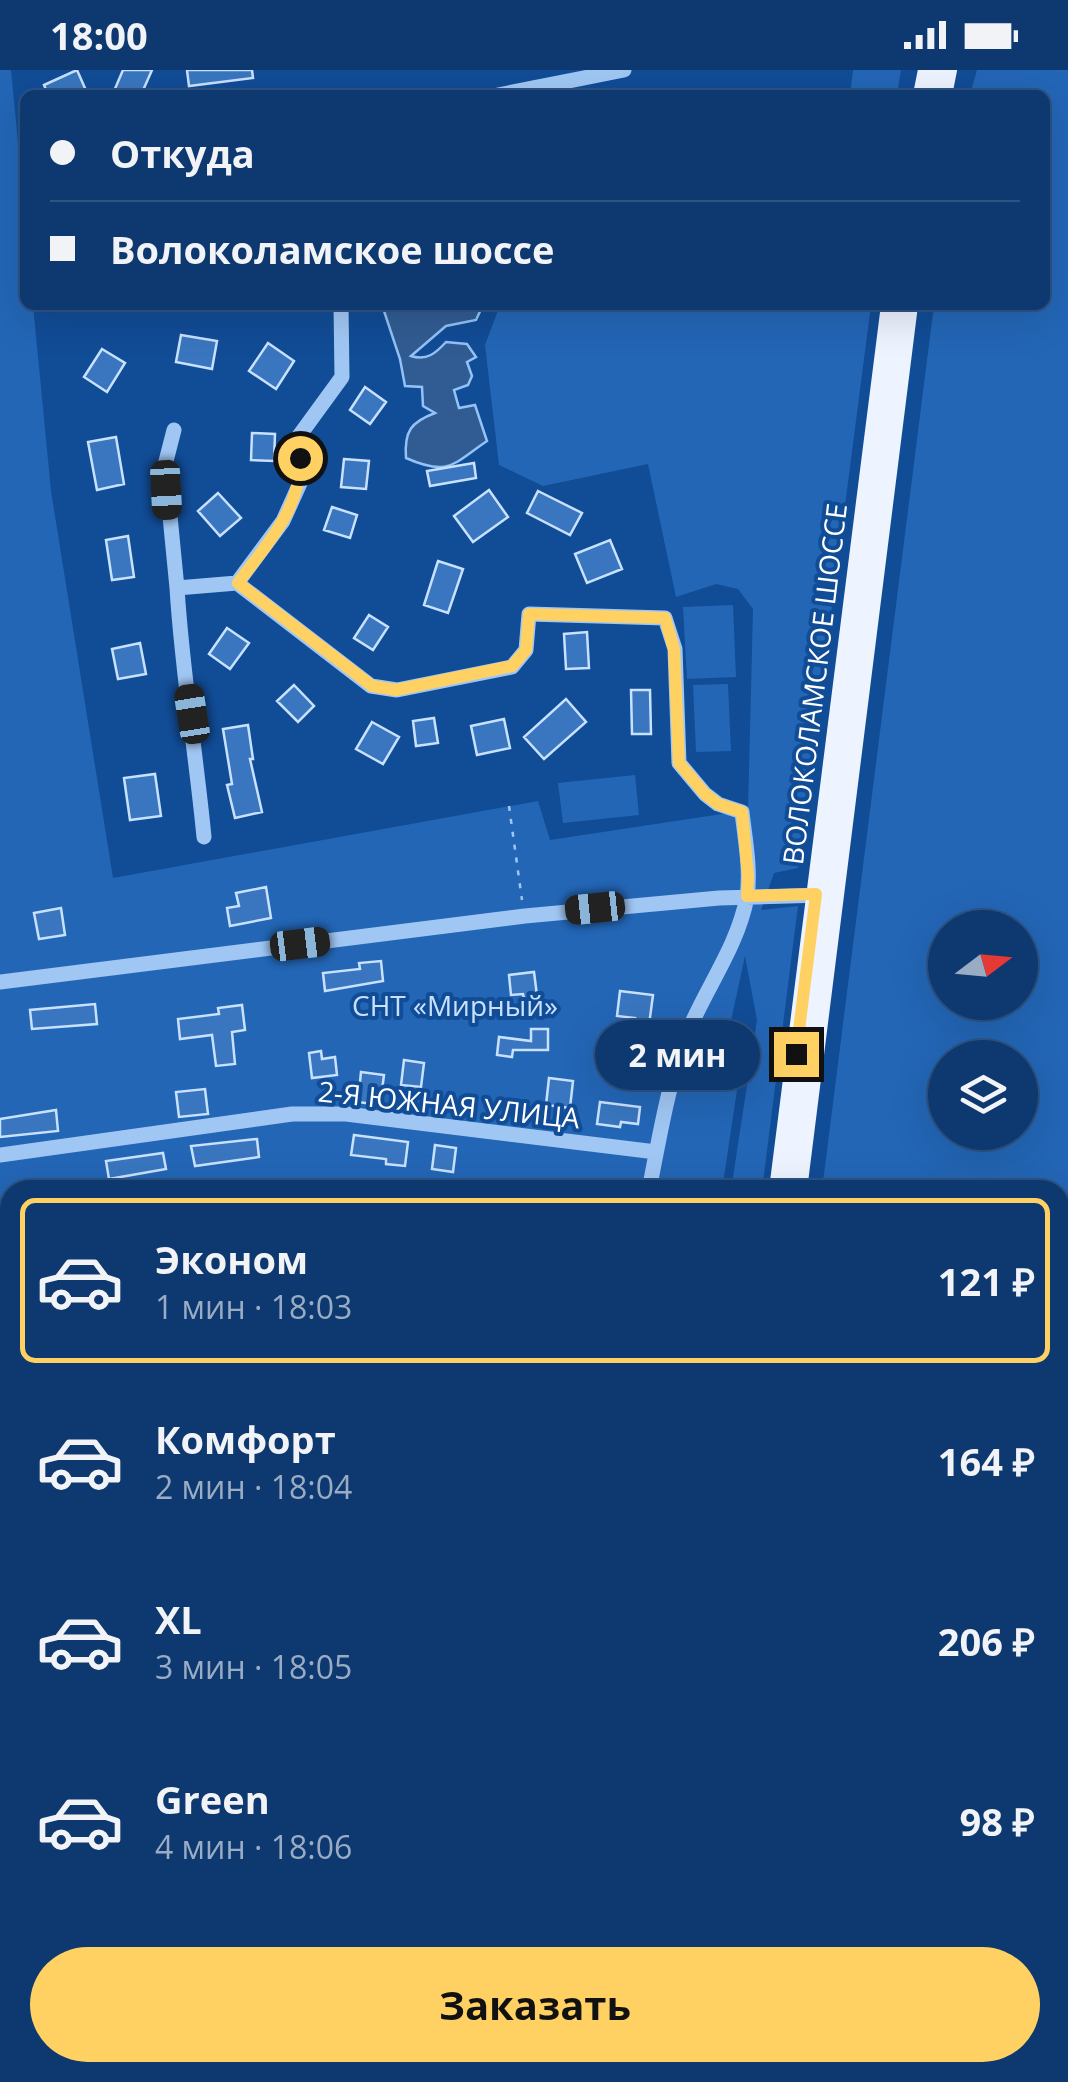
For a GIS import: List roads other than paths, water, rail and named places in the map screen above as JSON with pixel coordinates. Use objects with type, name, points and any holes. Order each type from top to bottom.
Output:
[{"type":"main road","name":"ВОЛОКОЛАМСКОЕ ШОССЕ","points":[[798,1180],[824,895],[889,310]]},
{"type":"main road","name":"ВОЛОКОЛАМСКОЕ ШОССЕ","points":[[781,1180],[907,310]]},
{"type":"street","points":[[523,90],[624,70]]},
{"type":"street","points":[[238,583],[283,522],[301,481],[300,436],[342,377],[341,310]]},
{"type":"street","points":[[174,430],[165,466],[180,646],[204,837]]},
{"type":"street","points":[[177,588],[238,583],[372,686],[396,690],[512,666],[526,650],[529,614],[665,618],[674,649],[679,763],[705,794],[718,804],[742,812],[748,876],[747,896],[726,958],[691,1024],[676,1065],[650,1180]]},
{"type":"street","points":[[0,982],[525,916],[747,896],[824,895]]},
{"type":"street","name":"2-Я ЮЖНАЯ УЛИЦА","points":[[0,1155],[292,1114],[328,1114],[656,1152]]},
{"type":"park label","name":"СНТ «Мирный»","points":[[455,1005]]}]
